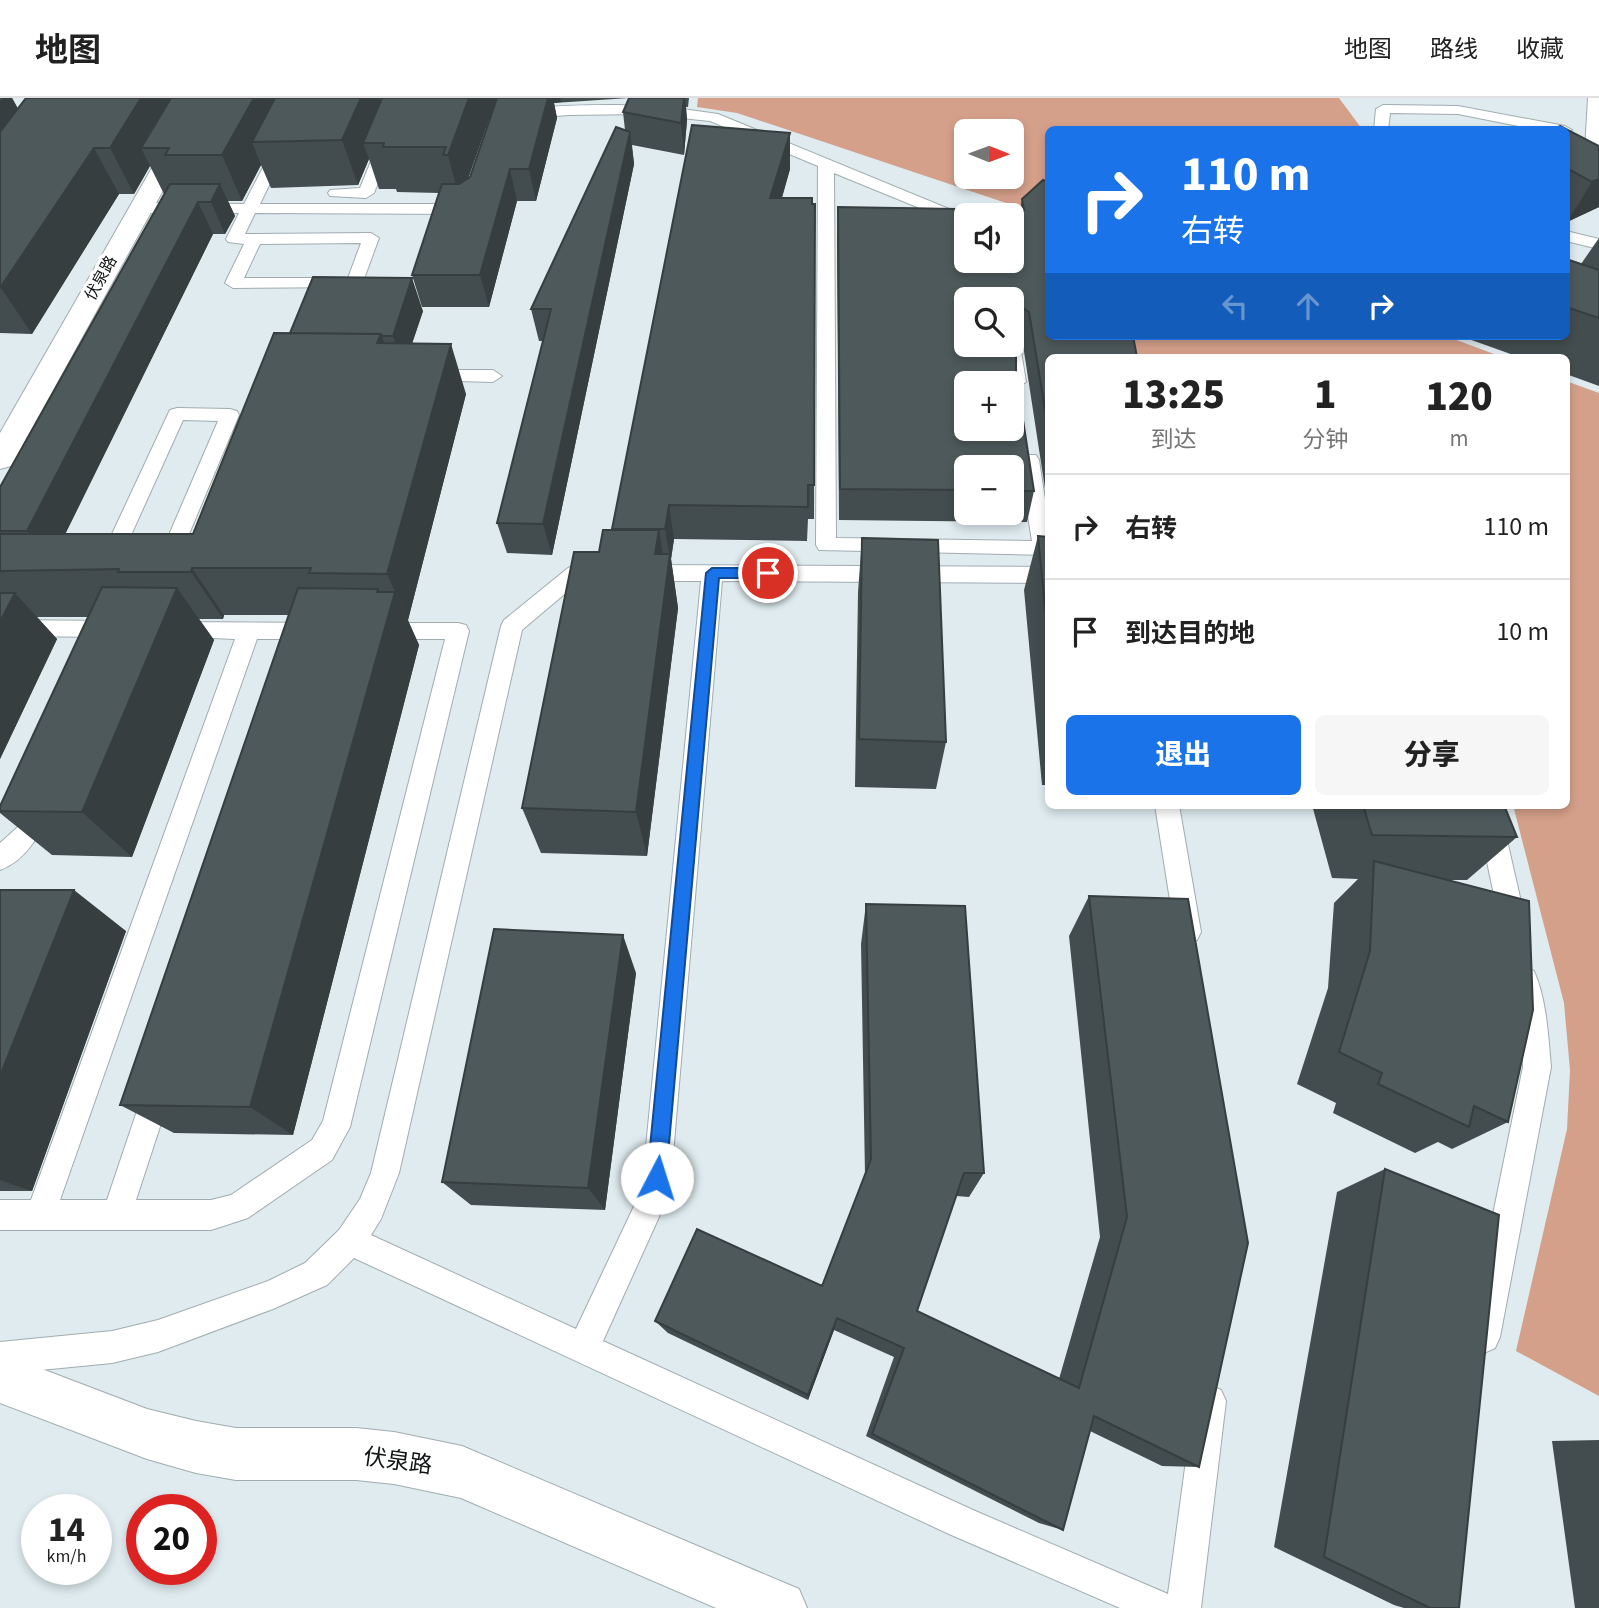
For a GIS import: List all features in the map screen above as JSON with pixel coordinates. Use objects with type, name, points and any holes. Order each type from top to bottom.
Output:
[{"type":"street","name":"伏泉路","points":[[0,458],[203,98]]},
{"type":"street","name":"伏泉路","points":[[0,1378],[147,1434],[196,1447],[236,1454],[356,1454],[394,1458],[462,1472],[780,1608]]},
{"type":"lane","points":[[326,192],[366,193],[404,98]]},
{"type":"lane","points":[[1595,98],[1591,184],[1599,189]]},
{"type":"lane","points":[[1381,126],[1383,109],[1444,109],[1543,126]]},
{"type":"lane","points":[[511,117],[576,110],[702,115],[725,121],[954,217]]},
{"type":"lane","points":[[1570,131],[1593,135]]},
{"type":"lane","points":[[254,239],[233,283],[355,284],[371,238],[234,239],[249,209],[264,192],[285,138]]},
{"type":"lane","points":[[826,163],[826,545],[1043,549],[1026,440]]},
{"type":"lane","points":[[141,208],[467,209],[471,196]]},
{"type":"lane","points":[[1570,237],[1599,244]]},
{"type":"lane","points":[[306,307],[315,283]]},
{"type":"lane","points":[[413,376],[493,376]]},
{"type":"lane","points":[[128,571],[98,570],[177,414],[230,415],[163,572],[152,571]]},
{"type":"lane","points":[[0,1358],[112,1347],[158,1336],[273,1294],[316,1275],[350,1241],[371,1209],[384,1174],[512,626],[575,573],[1045,575]]},
{"type":"lane","points":[[583,1349],[649,1207],[657,1178],[712,573]]},
{"type":"lane","points":[[0,628],[335,631]]},
{"type":"lane","points":[[110,654],[135,629]]},
{"type":"lane","points":[[40,1215],[249,630]]},
{"type":"lane","points":[[300,657],[308,631]]},
{"type":"lane","points":[[0,1215],[211,1215],[238,1208],[322,1150],[336,1127],[457,631],[363,631]]},
{"type":"lane","points":[[0,859],[30,831],[53,780]]},
{"type":"lane","points":[[1168,809],[1192,956]]},
{"type":"lane","points":[[1479,1368],[1537,1066],[1534,1022],[1488,809]]},
{"type":"lane","points":[[117,1215],[165,1069]]},
{"type":"lane","points":[[350,1241],[961,1522],[1160,1608]]},
{"type":"lane","points":[[1184,1608],[1214,1376]]},
{"type":"shaded area","points":[[698,98],[1339,98],[1360,126],[1045,126],[1045,216],[1024,209],[1024,203],[1006,203],[964,189],[1024,189],[1024,119],[954,119],[954,186],[737,113],[697,107]]},
{"type":"shaded area","points":[[1117,340],[1457,340],[1494,354],[1120,354]]},
{"type":"shaded area","points":[[1570,382],[1599,393],[1599,1396],[1516,1351],[1567,1129],[1570,1070],[1564,1003],[1514,809],[1570,809]]},
{"type":"building","points":[[26,98],[141,98],[110,148],[94,148],[0,288],[0,132]]},
{"type":"building","points":[[171,98],[254,98],[222,155],[165,155],[169,148],[141,148]]},
{"type":"building","points":[[275,98],[361,98],[342,140],[252,142]]},
{"type":"building","points":[[382,98],[469,98],[448,155],[443,155],[446,147],[383,147],[384,143],[363,143]]},
{"type":"building","points":[[497,98],[548,98],[529,169],[510,169],[480,275],[412,275],[442,184],[459,184],[470,177]]},
{"type":"building","points":[[629,98],[684,98],[681,123],[623,112]]},
{"type":"building","points":[[692,125],[790,133],[770,198],[812,198],[812,204],[815,204],[814,485],[808,485],[808,507],[669,505],[665,529],[612,529]]},
{"type":"building","points":[[616,127],[630,132],[543,524],[497,523],[551,309],[531,309]]},
{"type":"building","points":[[1570,131],[1599,146],[1599,179],[1592,182],[1570,170]]},
{"type":"building","points":[[1045,181],[1045,340],[1134,340],[1136,354],[1045,354],[1045,409],[1029,312],[1024,309],[1024,287],[954,287],[954,357],[1016,357],[1016,371],[954,371],[954,441],[1024,441],[1024,427],[1034,491],[1024,491],[1024,455],[954,455],[954,490],[840,489],[838,207],[954,209],[954,273],[1024,273],[1022,199]]},
{"type":"building","points":[[170,184],[220,184],[211,202],[198,202],[27,531],[0,531],[0,487]]},
{"type":"building","points":[[1570,260],[1599,270],[1599,318],[1570,308]]},
{"type":"building","points":[[313,277],[412,278],[393,336],[290,333]]},
{"type":"building","points":[[274,333],[381,334],[377,343],[451,344],[387,574],[309,573],[311,568],[192,568],[191,572],[118,572],[119,569],[0,571],[0,534],[193,534]]},
{"type":"building","points":[[603,530],[659,530],[655,554],[670,554],[636,812],[522,808],[574,552],[599,552]]},
{"type":"building","points":[[1038,536],[1045,537],[1045,607]]},
{"type":"building","points":[[862,538],[938,540],[946,742],[859,739]]},
{"type":"building","points":[[102,587],[177,588],[82,812],[0,811],[0,806]]},
{"type":"building","points":[[298,588],[378,589],[377,592],[395,592],[250,1107],[120,1105]]},
{"type":"building","points":[[0,593],[15,593],[0,622]]},
{"type":"building","points":[[1364,809],[1506,809],[1517,837],[1372,835]]},
{"type":"building","points":[[1374,861],[1529,901],[1533,1010],[1508,1122],[1474,1106],[1469,1127],[1378,1084],[1382,1073],[1339,1052],[1370,951]]},
{"type":"building","points":[[0,890],[74,890],[0,1076]]},
{"type":"building","points":[[1089,896],[1188,899],[1248,1243],[1199,1467],[1094,1416],[1063,1530],[872,1434],[904,1348],[837,1318],[808,1395],[655,1321],[697,1229],[822,1286],[871,1159],[866,904],[965,906],[984,1173],[964,1173],[917,1311],[1079,1388],[1127,1217]]},
{"type":"building","points":[[494,929],[623,935],[588,1188],[442,1182]]},
{"type":"building","points":[[1385,1169],[1499,1215],[1459,1608],[1430,1608],[1324,1557]]},
{"type":"route","points":[[657,1178],[712,573],[768,573]]}]
